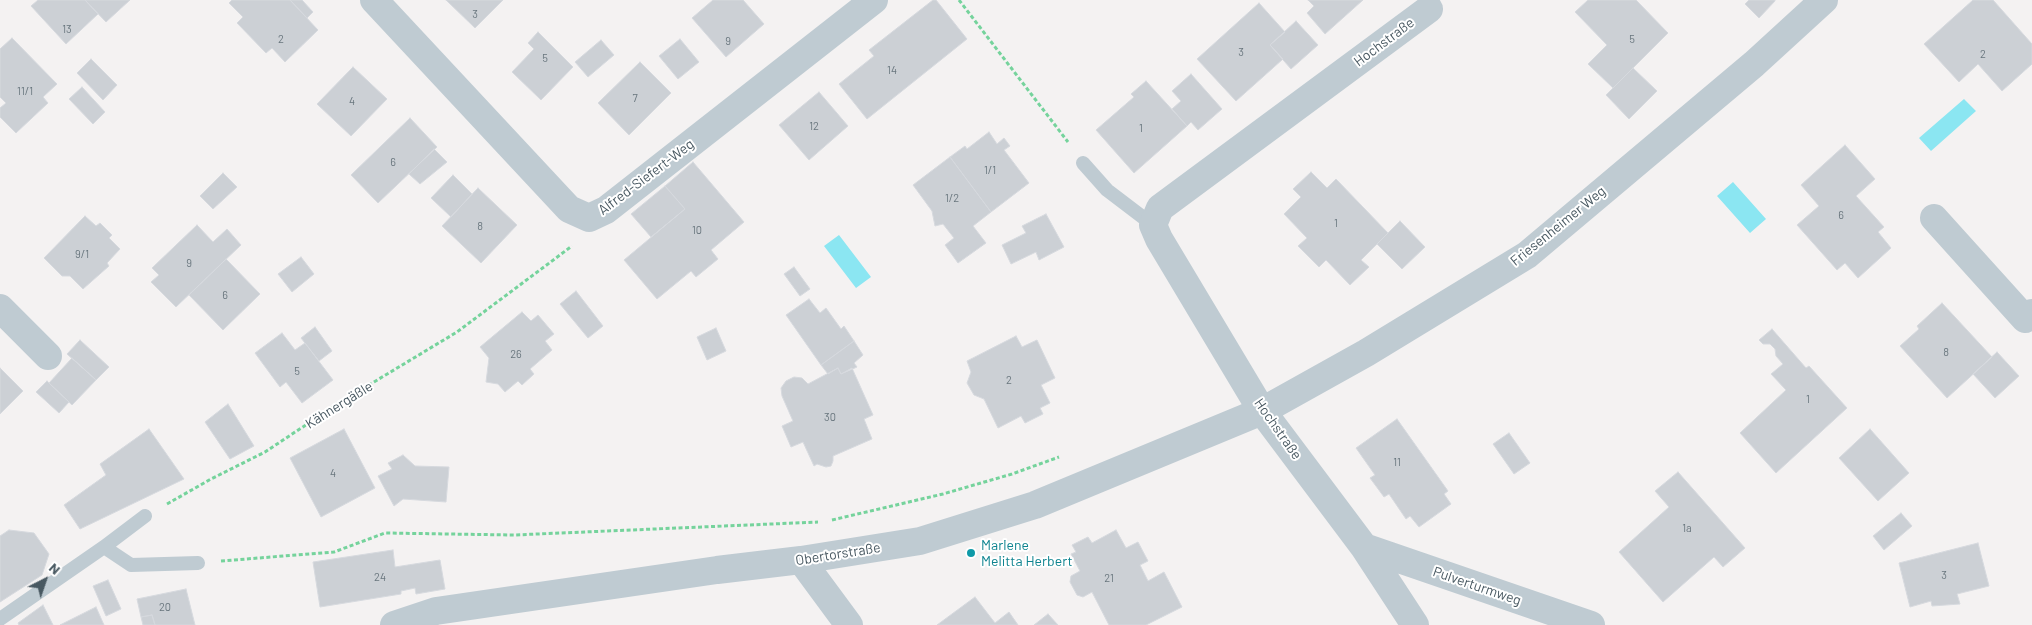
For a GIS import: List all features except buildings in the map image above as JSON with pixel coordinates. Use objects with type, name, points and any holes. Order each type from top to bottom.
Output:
[{"type":"street","name":"Alfred-Siefert-Weg","points":[[374,0],[568,209],[589,218],[606,210],[874,0]]},
{"type":"street","name":"Friesenheimer Weg","points":[[1262,411],[1366,353],[1527,255],[1754,64],[1824,0]]},
{"type":"street","name":"Hochstraße","points":[[1415,625],[1364,547],[1262,411],[1159,239],[1153,225],[1160,208],[1429,9]]},
{"type":"street","points":[[1934,218],[2030,319]]},
{"type":"street","points":[[0,308],[48,356]]},
{"type":"street","name":"Obertorstraße","points":[[394,625],[436,610],[920,542],[1035,505],[1262,411]]},
{"type":"street","name":"Pulverturmweg","points":[[1364,547],[1591,625]]},
{"type":"street","points":[[801,560],[849,625]]},
{"type":"lane","name":"Hochstraße","points":[[1083,162],[1107,190],[1153,225]]},
{"type":"lane","points":[[0,620],[145,516]]},
{"type":"lane","points":[[104,547],[131,565],[198,563]]},
{"type":"path","points":[[959,0],[1056,126]]},
{"type":"path","name":"Kähnergäßle","points":[[145,516],[211,479],[265,452],[339,403],[456,332],[567,252]]},
{"type":"path","points":[[198,563],[334,552],[384,533],[514,535],[823,522],[943,494]]},
{"type":"water","points":[[1964,99],[1976,111],[1931,151],[1919,138]]},
{"type":"water","points":[[1733,182],[1766,219],[1750,233],[1717,196]]},
{"type":"water","points":[[839,235],[871,277],[856,288],[824,246]]},
{"type":"place","name":"Marlene Melitta Herbert","points":[[971,553]]}]
